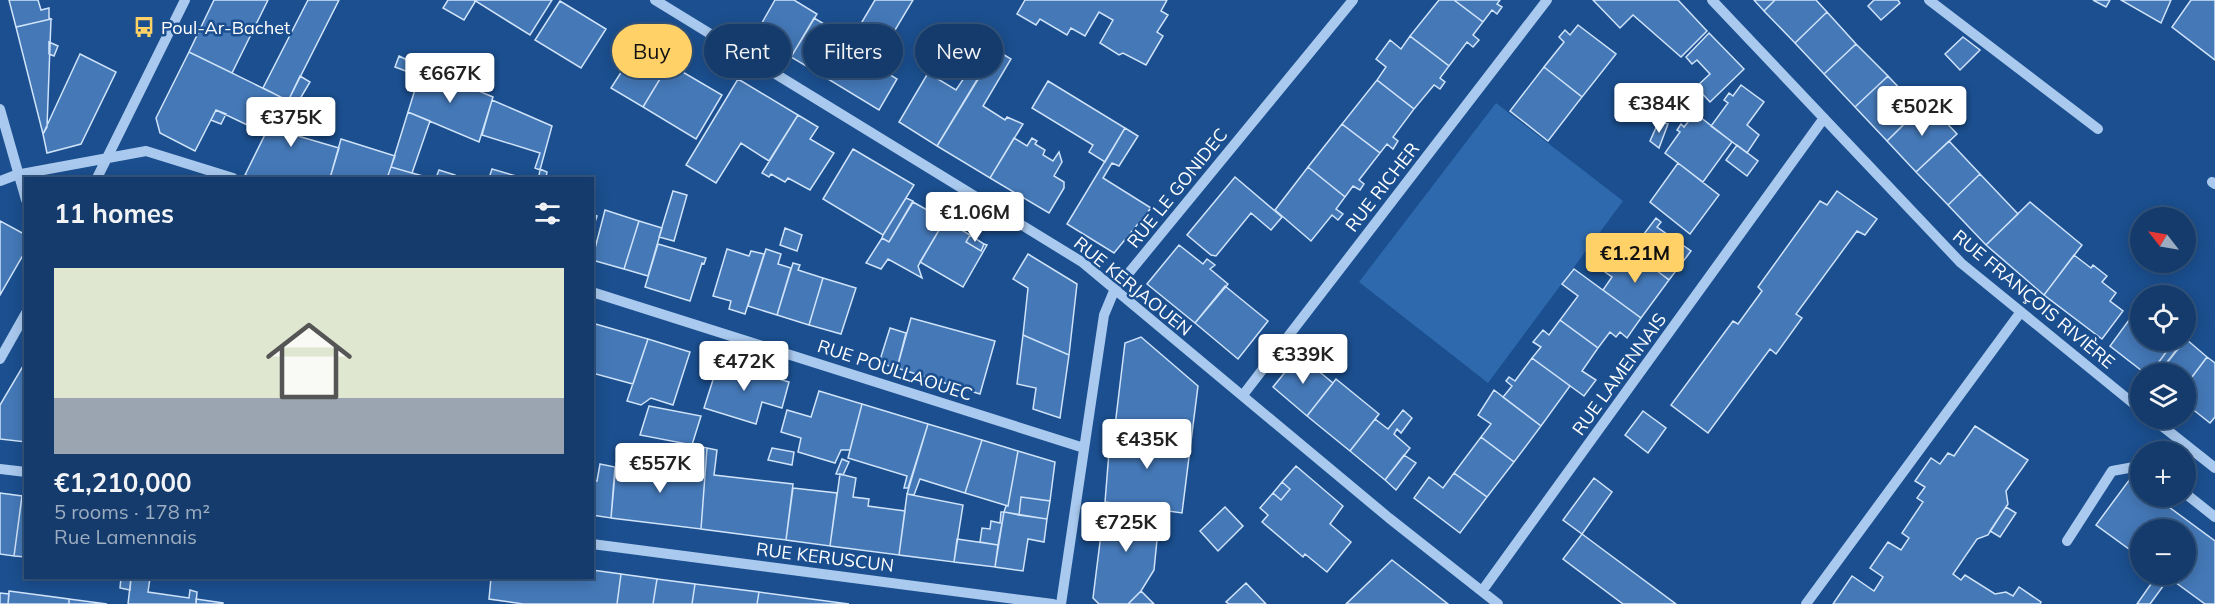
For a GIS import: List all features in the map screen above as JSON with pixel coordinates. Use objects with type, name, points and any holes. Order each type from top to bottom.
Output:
[{"type":"street","points":[[97,177],[185,0]]},
{"type":"street","name":"RUE KERJAOUEN","points":[[655,0],[1082,262],[1389,518],[1498,604]]},
{"type":"street","name":"RUE LE GONIDEC","points":[[1061,604],[1104,315],[1114,291],[1353,0]]},
{"type":"street","name":"RUE RICHER","points":[[1243,394],[1547,0]]},
{"type":"street","name":"RUE FRANÇOIS RIVIÈRE","points":[[1712,0],[1961,263],[2130,401]]},
{"type":"street","points":[[1929,0],[2098,129]]},
{"type":"street","points":[[0,109],[16,175],[24,195]]},
{"type":"street","name":"RUE LAMENNAIS","points":[[1482,591],[1824,118]]},
{"type":"street","points":[[0,181],[16,175],[146,151],[230,177]]},
{"type":"street","name":"RUE POULLAOUEC","points":[[594,293],[1084,448]]},
{"type":"street","points":[[1806,604],[2020,313]]},
{"type":"street","points":[[0,359],[24,317]]},
{"type":"street","points":[[2166,429],[2215,468]]},
{"type":"street","points":[[2067,541],[2112,471],[2130,468]]},
{"type":"street","points":[[0,469],[24,472]]},
{"type":"street","points":[[2196,502],[2215,517]]},
{"type":"street","name":"RUE KERUSCUN","points":[[594,544],[1053,604]]},
{"type":"shaded area","points":[[1496,103],[1623,201],[1488,383],[1359,282]]},
{"type":"building","points":[[9,0],[38,0],[41,10],[49,8],[51,19],[16,27]]},
{"type":"building","points":[[214,0],[268,0],[232,73],[189,52]]},
{"type":"building","points":[[308,0],[339,0],[288,101],[263,88]]},
{"type":"building","points":[[448,0],[474,0],[475,2],[464,20],[443,8]]},
{"type":"building","points":[[474,0],[552,0],[530,35]]},
{"type":"building","points":[[775,0],[794,0],[817,14],[811,24],[803,24],[803,37],[791,57],[791,24],[761,24]]},
{"type":"building","points":[[875,0],[913,0],[899,24],[861,24]]},
{"type":"building","points":[[1025,0],[1167,0],[1161,11],[1168,15],[1157,32],[1163,36],[1146,65],[1123,53],[1119,55],[1100,43],[1113,20],[1099,12],[1085,36],[1071,28],[1067,35],[1040,19],[1036,25],[1017,14]]},
{"type":"building","points":[[1439,0],[1454,0],[1483,22],[1473,35],[1479,40],[1473,47],[1467,42],[1449,66],[1410,36]]},
{"type":"building","points":[[1454,0],[1500,0],[1497,4],[1502,7],[1497,14],[1492,10],[1483,22]]},
{"type":"building","points":[[1593,0],[1678,0],[1707,31],[1681,57],[1633,15],[1620,28]]},
{"type":"building","points":[[1754,0],[1775,0],[1764,11]]},
{"type":"building","points":[[1775,0],[1816,0],[1827,12],[1795,43],[1764,11]]},
{"type":"building","points":[[1874,0],[1898,0],[1900,3],[1881,20],[1868,6]]},
{"type":"building","points":[[2093,0],[2110,0],[2106,7]]},
{"type":"building","points":[[2121,0],[2171,0],[2161,23]]},
{"type":"building","points":[[2191,0],[2215,0],[2215,60],[2172,27]]},
{"type":"building","points":[[560,1],[606,29],[581,68],[535,40]]},
{"type":"building","points":[[1827,12],[1856,44],[1824,74],[1795,43]]},
{"type":"building","points":[[814,18],[824,24],[810,24]]},
{"type":"building","points":[[51,19],[47,127],[43,134],[16,27]]},
{"type":"building","points":[[1578,25],[1616,54],[1582,97],[1544,67],[1564,42],[1559,37],[1565,30],[1570,35]]},
{"type":"building","points":[[1709,33],[1744,69],[1710,102],[1696,87],[1710,74],[1697,60],[1692,64],[1686,57]]},
{"type":"building","points":[[1410,36],[1449,66],[1440,78],[1445,82],[1440,89],[1434,85],[1414,109],[1377,80],[1386,67],[1376,59],[1390,40],[1401,49]]},
{"type":"building","points":[[803,37],[803,64],[791,57]]},
{"type":"building","points":[[1963,37],[1980,50],[1960,70],[1945,54]]},
{"type":"building","points":[[49,42],[58,46],[54,56],[49,54]]},
{"type":"building","points":[[1856,44],[1888,76],[1855,107],[1824,74]]},
{"type":"building","points":[[189,52],[283,98],[266,134],[216,110],[195,151],[160,133],[156,118]]},
{"type":"building","points":[[80,54],[116,72],[81,144],[47,153],[43,134]]},
{"type":"building","points":[[1003,54],[1011,59],[1003,72]]},
{"type":"building","points":[[399,56],[422,67],[419,76],[395,67]]},
{"type":"building","points":[[422,67],[493,97],[479,142],[408,112]]},
{"type":"building","points":[[1544,67],[1582,97],[1548,141],[1510,111]]},
{"type":"building","points":[[300,76],[310,82],[281,131],[339,148],[330,177],[253,177],[245,175],[283,98],[288,101]]},
{"type":"building","points":[[1888,76],[1919,109],[1887,141],[1855,107]]},
{"type":"building","points":[[692,77],[722,95],[696,139],[643,107],[661,78]]},
{"type":"building","points":[[617,78],[661,78],[643,107],[611,88]]},
{"type":"building","points":[[895,78],[897,79],[879,110],[828,79]]},
{"type":"building","points":[[925,78],[936,78],[956,90],[964,78],[978,78],[937,146],[899,122]]},
{"type":"building","points":[[979,78],[1000,78],[983,106],[1005,120],[1007,117],[1023,124],[990,178],[937,146]]},
{"type":"building","points":[[738,79],[798,115],[769,161],[741,143],[716,183],[686,165]]},
{"type":"building","points":[[1377,80],[1414,109],[1393,137],[1398,141],[1393,149],[1387,144],[1380,153],[1342,124]]},
{"type":"building","points":[[1048,81],[1125,128],[1105,162],[1089,152],[1093,145],[1032,108]]},
{"type":"building","points":[[1741,85],[1764,102],[1747,125],[1759,135],[1747,153],[1711,126],[1728,103],[1724,100],[1729,93],[1733,96]]},
{"type":"building","points":[[492,100],[552,126],[540,170],[535,168],[540,153],[482,135]]},
{"type":"building","points":[[1927,102],[1957,134],[1916,172],[1887,141]]},
{"type":"building","points":[[216,110],[226,114],[221,124],[211,120]]},
{"type":"building","points":[[408,112],[430,121],[412,173],[391,167]]},
{"type":"building","points":[[1695,113],[1732,142],[1703,182],[1665,153],[1680,132],[1677,130],[1681,124],[1684,127]]},
{"type":"building","points":[[798,115],[818,127],[810,139],[834,153],[810,190],[788,178],[785,182],[771,174],[769,177],[762,173]]},
{"type":"building","points":[[1659,121],[1668,124],[1659,148],[1650,141]]},
{"type":"building","points":[[1342,124],[1380,153],[1359,180],[1364,184],[1360,190],[1353,186],[1345,197],[1308,167]]},
{"type":"building","points":[[1125,128],[1138,136],[1119,166],[1112,163],[1103,178],[1151,208],[1114,253],[1067,224]]},
{"type":"building","points":[[1014,138],[1027,146],[1032,138],[1037,141],[1035,144],[1045,150],[1043,155],[1053,161],[1059,152],[1062,162],[1054,176],[1064,182],[1064,188],[1049,213],[990,178]]},
{"type":"building","points":[[341,139],[395,156],[387,177],[330,177]]},
{"type":"building","points":[[1949,141],[1980,174],[1948,205],[1916,172]]},
{"type":"building","points":[[1737,145],[1758,161],[1747,176],[1726,160]]},
{"type":"building","points":[[853,149],[914,185],[883,235],[823,199]]},
{"type":"building","points":[[1678,163],[1719,195],[1690,234],[1650,202]]},
{"type":"building","points":[[391,167],[426,177],[387,177]]},
{"type":"building","points":[[1308,167],[1345,197],[1336,209],[1343,214],[1338,220],[1332,215],[1311,241],[1275,210]]},
{"type":"building","points":[[492,169],[516,176],[516,177],[489,177]]},
{"type":"building","points":[[540,169],[547,172],[546,177],[539,176]]},
{"type":"building","points":[[439,170],[455,175],[454,177],[436,177]]},
{"type":"building","points":[[1980,174],[2018,214],[1986,245],[1948,205]]},
{"type":"building","points":[[1235,177],[1282,217],[1271,230],[1251,213],[1216,256],[1211,255],[1187,235]]},
{"type":"building","points":[[673,191],[687,195],[674,241],[659,237]]},
{"type":"building","points":[[1837,191],[1877,219],[1865,235],[1857,231],[1796,314],[1802,318],[1776,354],[1770,349],[1708,433],[1671,405],[1733,321],[1738,324],[1762,291],[1758,287],[1820,201],[1827,205]]},
{"type":"building","points":[[906,198],[913,201],[889,242],[882,238],[883,235]]},
{"type":"building","points":[[913,202],[945,220],[918,266],[922,278],[888,259],[881,269],[866,263],[882,238],[889,242]]},
{"type":"building","points":[[2030,202],[2082,245],[2044,295],[1986,245]]},
{"type":"building","points":[[605,210],[639,221],[624,269],[594,261]]},
{"type":"building","points":[[1656,218],[1661,222],[1657,227],[1691,251],[1669,280],[1631,251]]},
{"type":"building","points":[[945,220],[970,235],[966,242],[981,251],[984,244],[987,245],[963,287],[920,262]]},
{"type":"building","points":[[0,221],[24,234],[24,253],[0,295]]},
{"type":"building","points":[[639,221],[662,228],[648,276],[624,269]]},
{"type":"building","points":[[785,228],[802,235],[797,251],[780,245]]},
{"type":"building","points":[[970,235],[984,244],[981,251],[966,242]]},
{"type":"building","points":[[658,244],[706,258],[704,264],[702,263],[690,301],[645,287]]},
{"type":"building","points":[[1179,245],[1203,264],[1207,259],[1215,265],[1210,269],[1228,284],[1195,323],[1147,284]]},
{"type":"building","points":[[727,249],[749,256],[751,251],[764,254],[745,314],[729,309],[731,301],[713,296]]},
{"type":"building","points":[[766,249],[781,254],[778,264],[791,268],[777,315],[748,306]]},
{"type":"building","points":[[1631,251],[1669,280],[1641,318],[1603,290],[1612,277],[1605,272],[1613,260],[1621,265]]},
{"type":"building","points":[[1028,254],[1077,284],[1069,355],[1023,335],[1028,288],[1013,279]]},
{"type":"building","points":[[2074,255],[2091,268],[2093,265],[2107,276],[2102,282],[2116,293],[2110,301],[2123,311],[2102,339],[2044,295]]},
{"type":"building","points":[[793,263],[800,265],[798,270],[823,278],[809,325],[777,315]]},
{"type":"building","points":[[1574,269],[1641,318],[1627,338],[1620,332],[1616,337],[1610,332],[1598,348],[1560,320],[1578,296],[1562,284]]},
{"type":"building","points":[[823,278],[856,288],[841,334],[809,325]]},
{"type":"building","points":[[1225,286],[1268,321],[1238,359],[1195,323]]},
{"type":"building","points":[[911,318],[995,341],[980,394],[897,368]]},
{"type":"building","points":[[2130,319],[2130,351],[2167,351],[2158,363],[2132,363],[2110,346]]},
{"type":"building","points":[[1560,320],[1598,348],[1582,371],[1596,380],[1584,396],[1532,358],[1541,347],[1533,342],[1543,330],[1549,335]]},
{"type":"building","points":[[594,324],[648,339],[633,384],[594,374]]},
{"type":"building","points":[[890,328],[906,333],[897,368],[879,363]]},
{"type":"building","points":[[1023,335],[1069,355],[1060,418],[1033,409],[1036,388],[1017,384]]},
{"type":"building","points":[[1141,337],[1198,386],[1191,441],[1115,426],[1125,343]]},
{"type":"building","points":[[648,339],[690,352],[673,405],[651,398],[641,405],[627,401]]},
{"type":"building","points":[[2196,348],[2207,357],[2196,372],[2196,363],[2167,363],[2176,351],[2196,351]]},
{"type":"building","points":[[2167,351],[2176,351],[2166,363],[2158,363]]},
{"type":"building","points":[[1299,355],[1333,383],[1307,416],[1273,387]]},
{"type":"building","points":[[2207,357],[2215,363],[2215,417],[2210,423],[2196,412],[2196,372]]},
{"type":"building","points":[[1532,358],[1570,386],[1541,426],[1503,397],[1512,386],[1506,381],[1509,377],[1515,381]]},
{"type":"building","points":[[719,361],[789,382],[782,408],[762,402],[756,424],[704,408]]},
{"type":"building","points":[[24,364],[24,442],[0,439],[0,405]]},
{"type":"building","points":[[1336,379],[1379,414],[1350,451],[1307,416]]},
{"type":"building","points":[[1494,390],[1541,426],[1514,462],[1481,437],[1491,424],[1478,415]]},
{"type":"building","points":[[819,391],[862,404],[850,450],[841,450],[835,463],[798,452],[801,438],[781,432],[787,410],[811,417]]},
{"type":"building","points":[[862,404],[928,424],[908,488],[904,488],[907,476],[848,458]]},
{"type":"building","points":[[649,406],[701,416],[692,445],[640,435]]},
{"type":"building","points":[[1403,410],[1412,418],[1401,433],[1397,429],[1394,434],[1410,448],[1385,480],[1350,451],[1375,419],[1388,429]]},
{"type":"building","points":[[1643,411],[1666,428],[1648,453],[1625,435]]},
{"type":"building","points":[[928,424],[982,440],[965,493],[920,479],[914,495],[907,494]]},
{"type":"building","points":[[1115,426],[1191,441],[1182,513],[1105,502],[1109,452]]},
{"type":"building","points":[[1975,426],[2028,460],[2006,491],[2008,504],[1988,535],[1977,539],[1953,574],[1961,580],[1965,575],[1995,594],[2006,592],[2013,596],[2019,587],[2041,602],[2040,604],[1833,604],[1852,576],[1874,591],[1883,577],[1870,568],[1888,542],[1901,550],[1909,538],[1902,533],[1923,502],[1917,498],[1925,487],[1915,481],[1931,458],[1940,464],[1948,453],[1954,456]]},
{"type":"building","points":[[1481,437],[1514,462],[1487,497],[1454,473]]},
{"type":"building","points":[[982,440],[1018,451],[1008,506],[965,493]]},
{"type":"building","points":[[698,446],[707,448],[701,529],[611,518],[616,463],[695,472]]},
{"type":"building","points":[[707,448],[717,450],[714,475],[793,484],[786,540],[701,529]]},
{"type":"building","points":[[772,448],[794,452],[792,465],[768,460]]},
{"type":"building","points":[[1018,451],[1055,462],[1050,501],[1021,497],[1019,515],[1004,512],[1008,506]]},
{"type":"building","points":[[1404,455],[1416,463],[1396,490],[1385,480]]},
{"type":"building","points":[[842,459],[849,462],[843,475],[836,474]]},
{"type":"building","points":[[600,464],[615,467],[611,518],[594,515],[594,481],[597,481]]},
{"type":"building","points":[[1296,466],[1343,506],[1330,524],[1351,542],[1327,572],[1305,554],[1303,557],[1262,522],[1268,515],[1260,508],[1273,493],[1281,500],[1290,489],[1282,482]]},
{"type":"building","points":[[1454,473],[1487,497],[1460,533],[1414,498],[1429,477],[1443,488]]},
{"type":"building","points":[[840,474],[856,478],[853,497],[869,499],[868,506],[905,511],[899,555],[830,546]]},
{"type":"building","points":[[1594,478],[1612,492],[1582,534],[1563,520]]},
{"type":"building","points":[[2130,479],[2130,507],[2169,507],[2185,519],[2130,519],[2130,550],[2096,525]]},
{"type":"building","points":[[1282,482],[1290,489],[1281,500],[1273,493]]},
{"type":"building","points":[[793,488],[837,493],[830,546],[786,540]]},
{"type":"building","points":[[0,493],[22,496],[14,556],[0,554]]},
{"type":"building","points":[[907,494],[963,505],[954,562],[899,555]]},
{"type":"building","points":[[22,496],[24,496],[24,557],[14,556]]},
{"type":"building","points":[[1021,497],[1050,501],[1047,519],[1019,515]]},
{"type":"building","points":[[1105,502],[1160,510],[1154,570],[1141,591],[1128,604],[1099,604],[1093,598]]},
{"type":"building","points":[[1225,507],[1243,526],[1218,551],[1200,531]]},
{"type":"building","points":[[2006,507],[2016,513],[2000,537],[1990,531]]},
{"type":"building","points":[[1001,512],[1004,512],[998,545],[980,542],[982,528],[990,529],[991,521],[1000,523]]},
{"type":"building","points":[[1004,512],[1047,519],[1044,542],[1028,539],[1023,571],[995,567]]},
{"type":"building","points":[[2196,527],[2215,541],[2215,604],[2205,604],[2179,585],[2196,585]]},
{"type":"building","points":[[1582,534],[1676,604],[1623,604],[1563,559]]},
{"type":"building","points":[[957,539],[998,545],[995,567],[954,562]]},
{"type":"building","points":[[1392,560],[1448,604],[1346,604]]},
{"type":"building","points":[[594,570],[621,574],[617,604],[523,604],[489,599],[491,579],[594,579]]},
{"type":"building","points":[[621,574],[657,579],[653,604],[617,604]]},
{"type":"building","points":[[121,579],[131,579],[130,590],[120,588]]},
{"type":"building","points":[[131,579],[150,579],[148,592],[189,598],[190,590],[197,592],[196,604],[128,604]]},
{"type":"building","points":[[657,579],[695,584],[692,604],[653,604]]},
{"type":"building","points":[[1246,583],[1266,604],[1229,604],[1226,602]]},
{"type":"building","points":[[695,584],[759,592],[757,604],[692,604]]},
{"type":"building","points":[[2150,585],[2164,585],[2150,604],[2137,604]]},
{"type":"building","points":[[9,591],[69,599],[69,604],[8,604]]},
{"type":"building","points":[[1141,591],[1154,604],[1128,604]]},
{"type":"building","points":[[759,592],[849,604],[757,604]]},
{"type":"building","points":[[0,593],[9,594],[8,604],[0,604]]},
{"type":"building","points":[[69,599],[107,604],[69,604]]},
{"type":"building","points":[[196,599],[223,603],[223,604],[196,604]]},
{"type":"place","name":"Poul-Ar-Bachet","points":[[144,27]]}]
